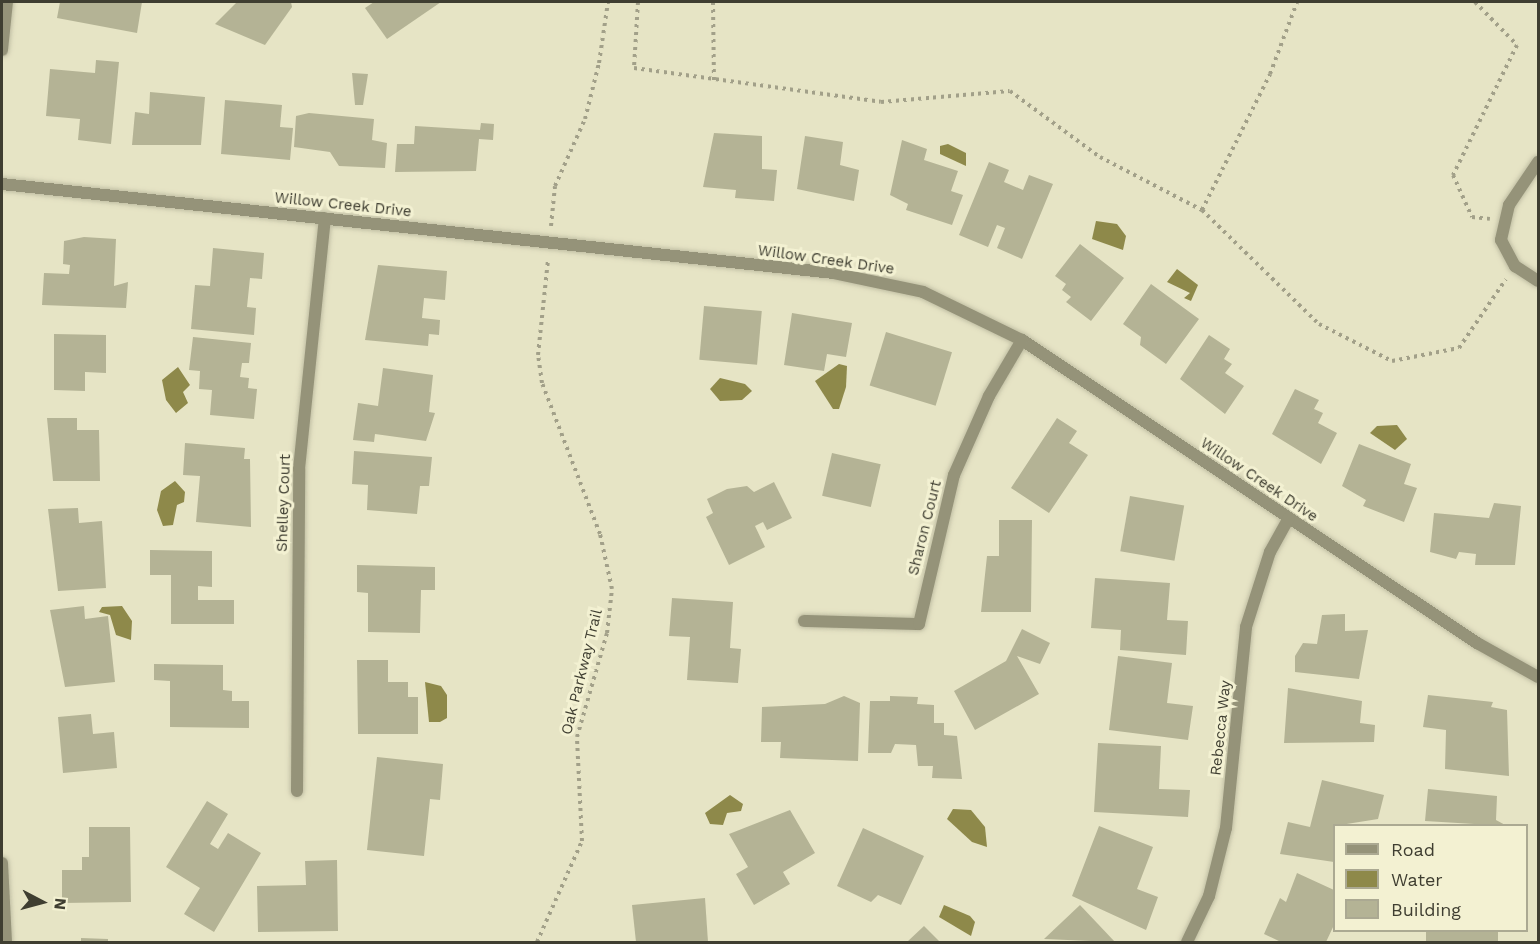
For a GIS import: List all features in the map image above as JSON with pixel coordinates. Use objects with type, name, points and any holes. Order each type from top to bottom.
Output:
[{"type":"street","points":[[2,50],[7,2]]},
{"type":"street","points":[[1539,162],[1501,221],[1501,240],[1515,266],[1539,281]]},
{"type":"street","name":"Willow Creek Drive","points":[[2,184],[880,280],[943,300],[1022,340],[1477,643],[1539,677]]},
{"type":"street","name":"Shelley Court","points":[[297,791],[299,469],[325,218]]},
{"type":"street","name":"Sharon Court","points":[[804,621],[919,624],[954,475],[989,396],[1022,340]]},
{"type":"street","name":"Rebecca Way","points":[[1187,942],[1209,896],[1226,828],[1248,617],[1270,552],[1289,518]]},
{"type":"street","points":[[2,863],[6,942]]},
{"type":"path","points":[[553,214],[555,186],[588,108],[608,2]]},
{"type":"path","points":[[638,2],[634,68],[881,102],[1010,91],[1100,157],[1202,210],[1319,324],[1392,361],[1459,348],[1515,266]]},
{"type":"path","points":[[713,2],[714,80]]},
{"type":"path","points":[[1202,210],[1270,74],[1297,2]]},
{"type":"path","points":[[1475,2],[1517,45],[1453,175],[1472,217],[1501,221]]},
{"type":"path","name":"Oak Parkway Trail","points":[[537,942],[582,841],[577,737],[607,633],[612,589],[600,534],[542,383],[538,354],[547,265]]},
{"type":"water","points":[[948,144],[966,153],[966,166],[940,154],[940,146]]},
{"type":"water","points":[[1096,221],[1117,224],[1126,236],[1123,250],[1092,239]]},
{"type":"water","points":[[1177,269],[1198,285],[1191,301],[1184,298],[1190,293],[1167,282]]},
{"type":"water","points":[[839,364],[847,366],[846,387],[839,409],[833,409],[815,381]]},
{"type":"water","points":[[178,367],[190,385],[183,392],[188,403],[176,413],[166,400],[162,380]]},
{"type":"water","points":[[720,378],[745,384],[752,391],[742,400],[720,401],[710,389]]},
{"type":"water","points":[[1397,425],[1407,439],[1395,450],[1370,433],[1377,426]]},
{"type":"water","points":[[175,481],[185,492],[184,502],[177,505],[173,525],[163,526],[157,510],[161,491]]},
{"type":"water","points":[[122,606],[132,621],[131,640],[116,635],[110,615],[99,612],[102,607]]},
{"type":"water","points":[[425,682],[441,686],[447,695],[447,718],[440,722],[429,722]]},
{"type":"water","points":[[730,795],[743,804],[741,811],[727,813],[723,825],[710,824],[705,813]]},
{"type":"water","points":[[953,809],[971,810],[985,827],[987,847],[972,842],[947,819]]},
{"type":"water","points":[[944,905],[970,916],[975,922],[971,936],[939,917]]},
{"type":"building","points":[[60,2],[142,2],[137,33],[57,18]]},
{"type":"building","points":[[237,2],[291,2],[292,7],[265,45],[215,24]]},
{"type":"building","points":[[374,2],[441,2],[387,39],[365,8]]},
{"type":"building","points":[[96,60],[119,62],[111,144],[78,140],[80,119],[46,116],[50,69],[95,73]]},
{"type":"building","points":[[352,73],[368,74],[363,105],[355,105]]},
{"type":"building","points":[[150,92],[205,97],[201,145],[132,145],[135,112],[149,114]]},
{"type":"building","points":[[225,100],[282,105],[280,127],[293,128],[290,160],[221,154]]},
{"type":"building","points":[[309,113],[374,119],[372,140],[387,143],[385,168],[339,166],[330,152],[294,147],[296,116]]},
{"type":"building","points":[[481,123],[494,124],[493,140],[479,139],[476,171],[395,172],[397,144],[414,144],[415,126],[480,130]]},
{"type":"building","points":[[714,133],[762,136],[762,169],[777,170],[774,201],[735,198],[736,190],[703,187]]},
{"type":"building","points":[[805,136],[843,142],[840,165],[859,170],[854,201],[797,189]]},
{"type":"building","points":[[902,140],[927,149],[924,160],[958,171],[951,191],[963,195],[952,225],[906,210],[908,204],[890,195]]},
{"type":"building","points":[[989,162],[1009,170],[1004,182],[1023,190],[1029,175],[1053,184],[1022,259],[997,248],[1005,228],[997,225],[988,247],[959,235]]},
{"type":"building","points":[[84,237],[116,239],[114,286],[128,282],[126,308],[42,305],[44,273],[69,274],[70,265],[63,264],[64,241]]},
{"type":"building","points":[[1080,244],[1124,278],[1091,321],[1066,302],[1071,297],[1062,290],[1066,284],[1055,276]]},
{"type":"building","points":[[213,248],[264,253],[262,279],[250,278],[247,307],[256,308],[254,335],[191,329],[195,285],[210,286]]},
{"type":"building","points":[[378,265],[447,271],[445,300],[424,298],[422,318],[440,320],[439,335],[429,334],[428,346],[365,340]]},
{"type":"building","points":[[1151,284],[1199,319],[1166,364],[1140,345],[1141,337],[1123,324]]},
{"type":"building","points":[[704,306],[762,311],[757,365],[699,360]]},
{"type":"building","points":[[792,313],[852,323],[846,357],[827,354],[824,371],[784,365]]},
{"type":"building","points":[[886,332],[952,352],[936,406],[870,386]]},
{"type":"building","points":[[54,334],[106,335],[106,373],[85,372],[85,391],[54,390]]},
{"type":"building","points":[[1209,335],[1230,349],[1224,359],[1232,364],[1225,373],[1244,386],[1225,414],[1180,379]]},
{"type":"building","points":[[193,337],[251,343],[249,363],[242,363],[240,377],[249,378],[248,388],[257,389],[254,419],[210,415],[212,390],[199,389],[200,371],[189,370]]},
{"type":"building","points":[[383,368],[433,375],[429,412],[435,413],[426,441],[375,434],[374,442],[353,440],[358,403],[378,406]]},
{"type":"building","points":[[1295,389],[1319,400],[1314,409],[1323,413],[1318,423],[1337,433],[1321,464],[1272,434]]},
{"type":"building","points":[[47,418],[77,418],[77,430],[99,430],[100,481],[53,481]]},
{"type":"building","points":[[1057,418],[1077,431],[1069,443],[1088,455],[1049,513],[1011,488]]},
{"type":"building","points":[[185,443],[245,448],[244,459],[250,459],[251,527],[196,522],[200,476],[183,475]]},
{"type":"building","points":[[1359,444],[1411,464],[1404,484],[1417,488],[1404,522],[1363,506],[1366,500],[1342,486]]},
{"type":"building","points":[[354,451],[432,457],[429,486],[420,486],[417,514],[367,510],[368,485],[352,484]]},
{"type":"building","points":[[832,453],[881,464],[871,507],[822,496]]},
{"type":"building","points":[[774,482],[792,518],[767,530],[763,522],[755,526],[765,547],[729,565],[706,517],[713,513],[707,499],[727,489],[747,486],[754,492]]},
{"type":"building","points":[[1130,496],[1184,506],[1174,561],[1120,551]]},
{"type":"building","points":[[1494,503],[1521,506],[1515,565],[1475,565],[1476,554],[1459,552],[1456,559],[1430,552],[1434,513],[1489,518]]},
{"type":"building","points":[[78,508],[79,523],[102,521],[106,588],[58,591],[48,509]]},
{"type":"building","points":[[999,520],[1032,520],[1031,612],[981,612],[987,556],[999,556]]},
{"type":"building","points":[[150,550],[212,551],[212,587],[198,586],[198,600],[234,600],[234,624],[171,624],[171,575],[150,575]]},
{"type":"building","points":[[357,565],[435,567],[435,590],[421,590],[420,633],[368,632],[368,593],[357,592]]},
{"type":"building","points":[[1095,578],[1170,583],[1167,620],[1188,621],[1186,655],[1120,650],[1121,630],[1091,628]]},
{"type":"building","points":[[672,598],[733,602],[730,648],[741,649],[738,683],[687,680],[690,637],[669,636]]},
{"type":"building","points":[[84,606],[85,619],[108,616],[115,682],[65,687],[50,610]]},
{"type":"building","points":[[1345,614],[1345,631],[1368,630],[1359,679],[1295,672],[1295,656],[1303,643],[1317,644],[1322,615]]},
{"type":"building","points":[[1022,629],[1050,643],[1040,664],[1017,656],[1039,694],[975,730],[954,691],[1006,661]]},
{"type":"building","points":[[1118,656],[1172,663],[1167,703],[1193,706],[1188,740],[1109,730]]},
{"type":"building","points":[[357,660],[388,660],[388,682],[408,682],[408,697],[418,697],[418,734],[358,734]]},
{"type":"building","points":[[154,664],[223,665],[223,690],[232,691],[232,701],[249,701],[249,728],[170,727],[170,681],[154,680]]},
{"type":"building","points":[[1288,688],[1362,701],[1360,723],[1375,725],[1374,742],[1284,743]]},
{"type":"building","points":[[1428,695],[1493,702],[1491,707],[1507,710],[1509,776],[1445,769],[1446,730],[1423,727]]},
{"type":"building","points":[[844,696],[860,703],[858,761],[780,758],[781,742],[761,742],[762,707],[825,704]]},
{"type":"building","points":[[890,696],[918,697],[917,704],[934,705],[934,723],[944,723],[944,735],[957,736],[962,779],[932,778],[933,766],[918,766],[916,745],[895,744],[891,753],[868,753],[870,701],[890,701]]},
{"type":"building","points":[[91,714],[93,734],[114,732],[117,768],[63,773],[58,717]]},
{"type":"building","points":[[1098,743],[1161,746],[1159,789],[1190,790],[1188,817],[1094,812]]},
{"type":"building","points":[[377,757],[443,764],[440,800],[430,799],[424,856],[367,850]]},
{"type":"building","points":[[1322,780],[1384,795],[1378,819],[1333,824],[1333,862],[1280,854],[1288,822],[1310,827]]},
{"type":"building","points":[[1428,789],[1497,796],[1496,820],[1503,824],[1474,824],[1425,821]]},
{"type":"building","points":[[207,801],[228,814],[210,844],[218,849],[228,833],[261,853],[214,932],[184,914],[200,888],[166,867]]},
{"type":"building","points":[[790,810],[815,853],[783,872],[790,884],[754,905],[736,874],[748,867],[729,834]]},
{"type":"building","points":[[1099,826],[1153,847],[1137,889],[1158,897],[1146,930],[1072,896]]},
{"type":"building","points":[[89,827],[130,827],[131,902],[62,903],[62,870],[82,870],[82,857],[89,857]]},
{"type":"building","points":[[863,828],[924,856],[901,905],[878,895],[871,902],[837,886]]},
{"type":"building","points":[[337,860],[338,931],[258,932],[257,886],[306,885],[305,861]]},
{"type":"building","points":[[1297,873],[1333,890],[1333,927],[1326,942],[1281,942],[1264,934],[1280,898],[1286,902]]},
{"type":"building","points":[[705,898],[708,942],[636,942],[632,905]]},
{"type":"building","points":[[1080,905],[1115,942],[1044,939]]},
{"type":"building","points":[[924,926],[940,942],[907,942]]},
{"type":"building","points":[[1426,932],[1498,932],[1498,942],[1426,942]]},
{"type":"building","points":[[81,938],[108,939],[108,942],[81,942]]}]
